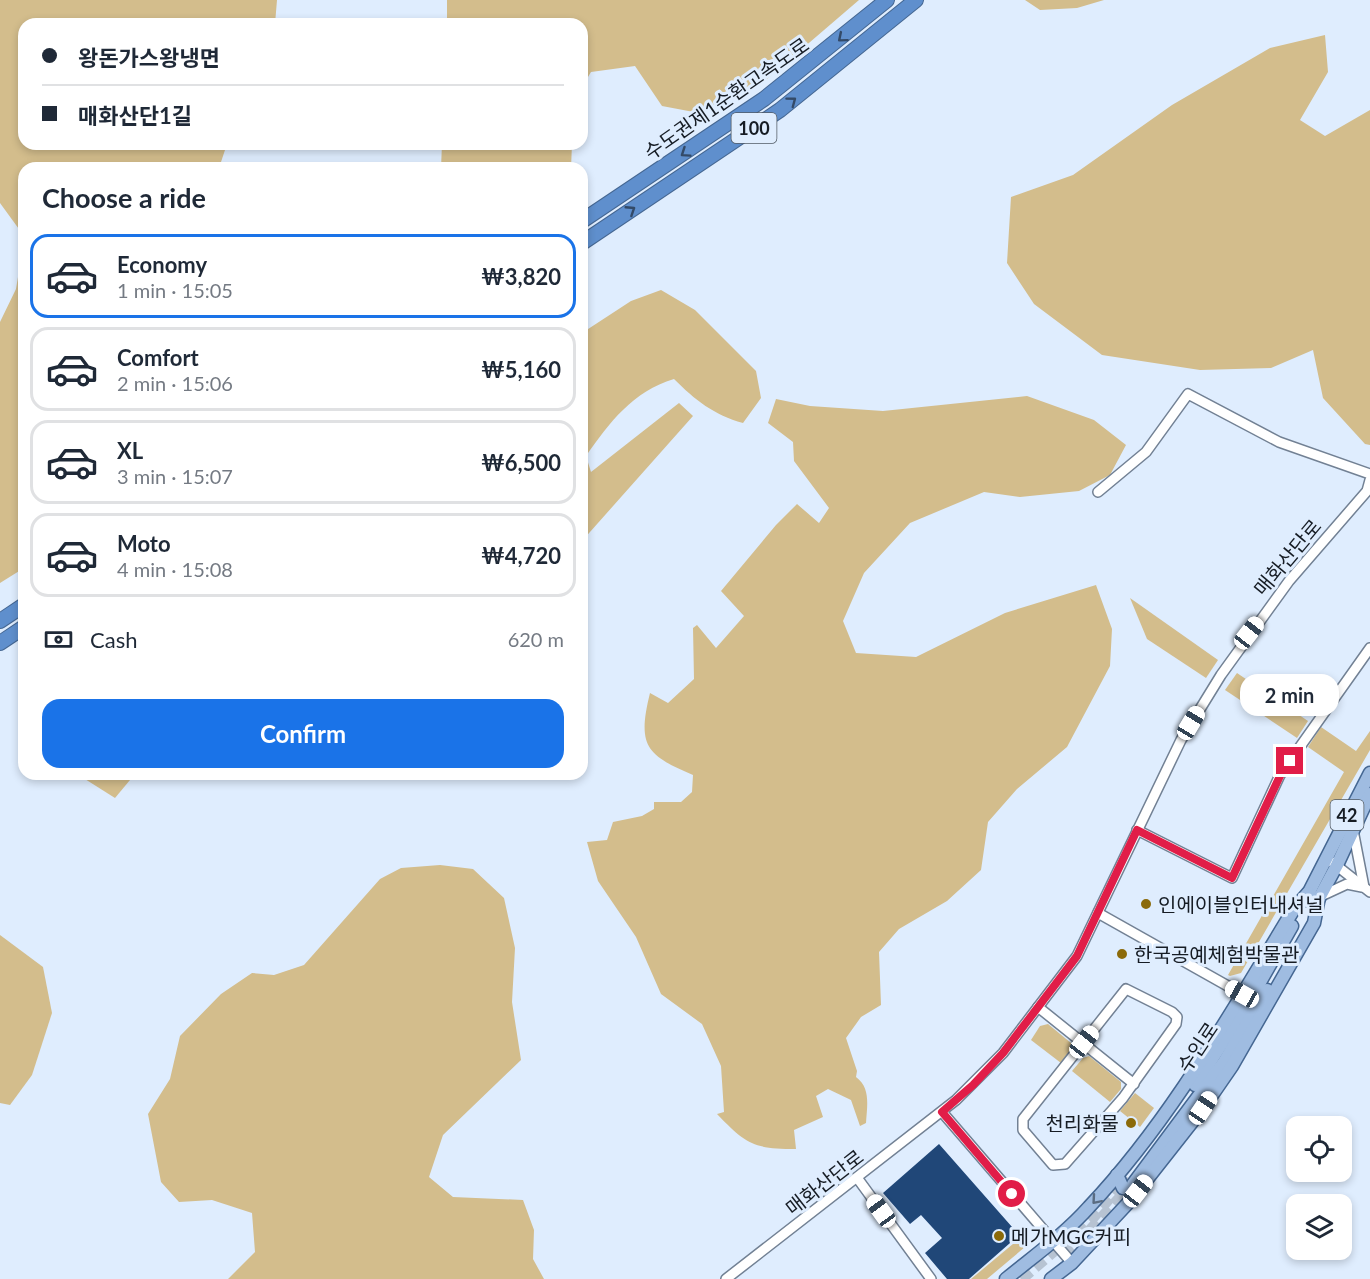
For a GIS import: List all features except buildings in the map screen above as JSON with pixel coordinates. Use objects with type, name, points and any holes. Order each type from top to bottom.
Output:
[{"type":"highway","name":"수도권제1순환고속도로","points":[[588,217],[764,99],[887,0]]},
{"type":"highway","name":"수도권제1순환고속도로","points":[[588,239],[780,110],[916,0]]},
{"type":"highway","points":[[0,621],[18,609]]},
{"type":"highway","points":[[0,643],[18,631]]},
{"type":"main road","name":"수인로","points":[[1314,895],[1325,858],[1370,772]]},
{"type":"main road","name":"수인로","points":[[1129,1182],[1224,1062],[1314,895],[1337,865],[1370,794]]},
{"type":"main road","points":[[1051,1279],[1072,1263],[1129,1182],[1294,909],[1314,895]]},
{"type":"main road","points":[[1006,1279],[1088,1209],[1129,1182]]},
{"type":"street","points":[[1098,492],[1146,452],[1188,394],[1279,442],[1370,474]]},
{"type":"street","name":"매화산단로","points":[[726,1279],[942,1112],[973,1085],[1003,1053],[1077,956],[1181,740],[1221,675],[1289,580],[1367,491],[1370,480]]},
{"type":"street","points":[[1137,830],[1232,878],[1280,776],[1370,648]]},
{"type":"street","points":[[1353,830],[1367,889]]},
{"type":"street","points":[[1325,858],[1367,889]]},
{"type":"street","points":[[1314,895],[1347,884],[1367,889]]},
{"type":"street","points":[[1098,913],[1242,994]]},
{"type":"street","points":[[1126,989],[1172,1012],[1177,1017],[1176,1024],[1134,1084],[1065,1164],[1053,1165],[1023,1130],[1021,1124],[1084,1042],[1126,989]]},
{"type":"street","points":[[1038,1007],[1134,1084]]},
{"type":"street","points":[[942,1112],[1072,1263]]},
{"type":"street","points":[[858,1179],[931,1279]]},
{"type":"shaded area","points":[[0,0],[277,0],[276,18],[18,18],[18,150],[225,150],[221,162],[18,162],[18,228],[0,203]]},
{"type":"shaded area","points":[[447,0],[859,0],[760,85],[699,113],[662,106],[635,66],[591,72],[588,77],[588,18],[447,18]]},
{"type":"shaded area","points":[[1025,0],[1104,0],[1077,8],[1040,10]]},
{"type":"shaded area","points":[[1325,35],[1328,72],[1300,120],[1325,136],[1370,110],[1370,445],[1365,444],[1323,398],[1313,350],[1271,368],[1200,370],[1102,355],[1034,304],[1007,263],[1011,197],[1073,175],[1172,105],[1270,48]]},
{"type":"shaded area","points":[[442,150],[572,150],[571,162],[441,162]]},
{"type":"shaded area","points":[[18,277],[18,572],[0,583],[0,322],[16,289]]},
{"type":"shaded area","points":[[661,290],[695,310],[756,371],[761,398],[743,423],[723,416],[706,406],[674,379],[659,384],[634,400],[613,420],[588,453],[588,329],[631,301]]},
{"type":"shaded area","points":[[1027,396],[1094,420],[1126,445],[1110,475],[1079,491],[1020,497],[984,492],[910,523],[864,573],[843,621],[856,653],[916,657],[1005,613],[1096,585],[1112,629],[1110,666],[1067,747],[1017,789],[988,822],[981,870],[947,901],[899,929],[879,952],[881,1005],[861,1017],[846,1038],[857,1071],[856,1077],[861,1081],[866,1092],[866,1123],[860,1126],[851,1100],[828,1089],[816,1096],[823,1117],[794,1130],[796,1149],[770,1148],[751,1143],[717,1114],[724,1112],[721,1066],[702,1024],[661,994],[636,937],[598,881],[587,842],[607,840],[613,822],[642,816],[654,809],[654,802],[681,802],[692,792],[693,775],[665,761],[649,746],[645,725],[650,693],[668,703],[694,679],[693,628],[697,625],[716,648],[744,616],[721,591],[776,525],[797,504],[819,523],[829,508],[794,461],[793,442],[768,423],[776,399],[810,406],[883,411]]},
{"type":"shaded area","points":[[679,403],[693,416],[588,534],[588,462],[591,472]]},
{"type":"shaded area","points":[[1130,598],[1218,660],[1206,678],[1147,639]]},
{"type":"shaded area","points":[[1237,673],[1308,721],[1297,738],[1225,690]]},
{"type":"shaded area","points":[[1321,727],[1356,751],[1370,731],[1370,750],[1241,973],[1230,976],[1228,975],[1344,772],[1308,747]]},
{"type":"shaded area","points":[[86,780],[130,780],[115,798]]},
{"type":"shaded area","points":[[440,865],[473,869],[504,898],[515,948],[512,1002],[521,1060],[443,1135],[429,1177],[453,1197],[523,1200],[534,1230],[533,1259],[544,1279],[228,1279],[255,1252],[252,1213],[212,1200],[179,1202],[161,1182],[148,1114],[170,1079],[180,1036],[221,994],[252,973],[274,975],[304,965],[380,879],[401,868]]},
{"type":"shaded area","points":[[0,935],[43,967],[52,1013],[32,1075],[10,1105],[0,1103]]},
{"type":"shaded area","points":[[1048,1024],[1071,1043],[1071,1050],[1061,1063],[1031,1040],[1040,1026]]},
{"type":"shaded area","points":[[1089,1056],[1121,1082],[1121,1089],[1110,1102],[1072,1071],[1083,1058]]},
{"type":"shaded area","points":[[1135,1093],[1154,1108],[1140,1127],[1120,1111]]},
{"type":"shaded area","points":[[1025,1234],[1025,1247],[987,1279],[971,1279]]},
{"type":"tunnel","points":[[1021,1279],[1093,1217],[1127,1177]]},
{"type":"tunnel","points":[[1063,1255],[1087,1234],[1133,1184]]},
{"type":"place","name":"인에이블인터내셔널","points":[[1146,904]]},
{"type":"place","name":"한국공예체험박물관","points":[[1122,954]]},
{"type":"place","name":"천리화물","points":[[1131,1123]]},
{"type":"place","name":"메가MGC커피","points":[[999,1236]]},
{"type":"route","points":[[1012,1194],[942,1112],[973,1085],[1003,1053],[1077,956],[1137,830],[1232,878],[1280,776],[1290,761]]}]
